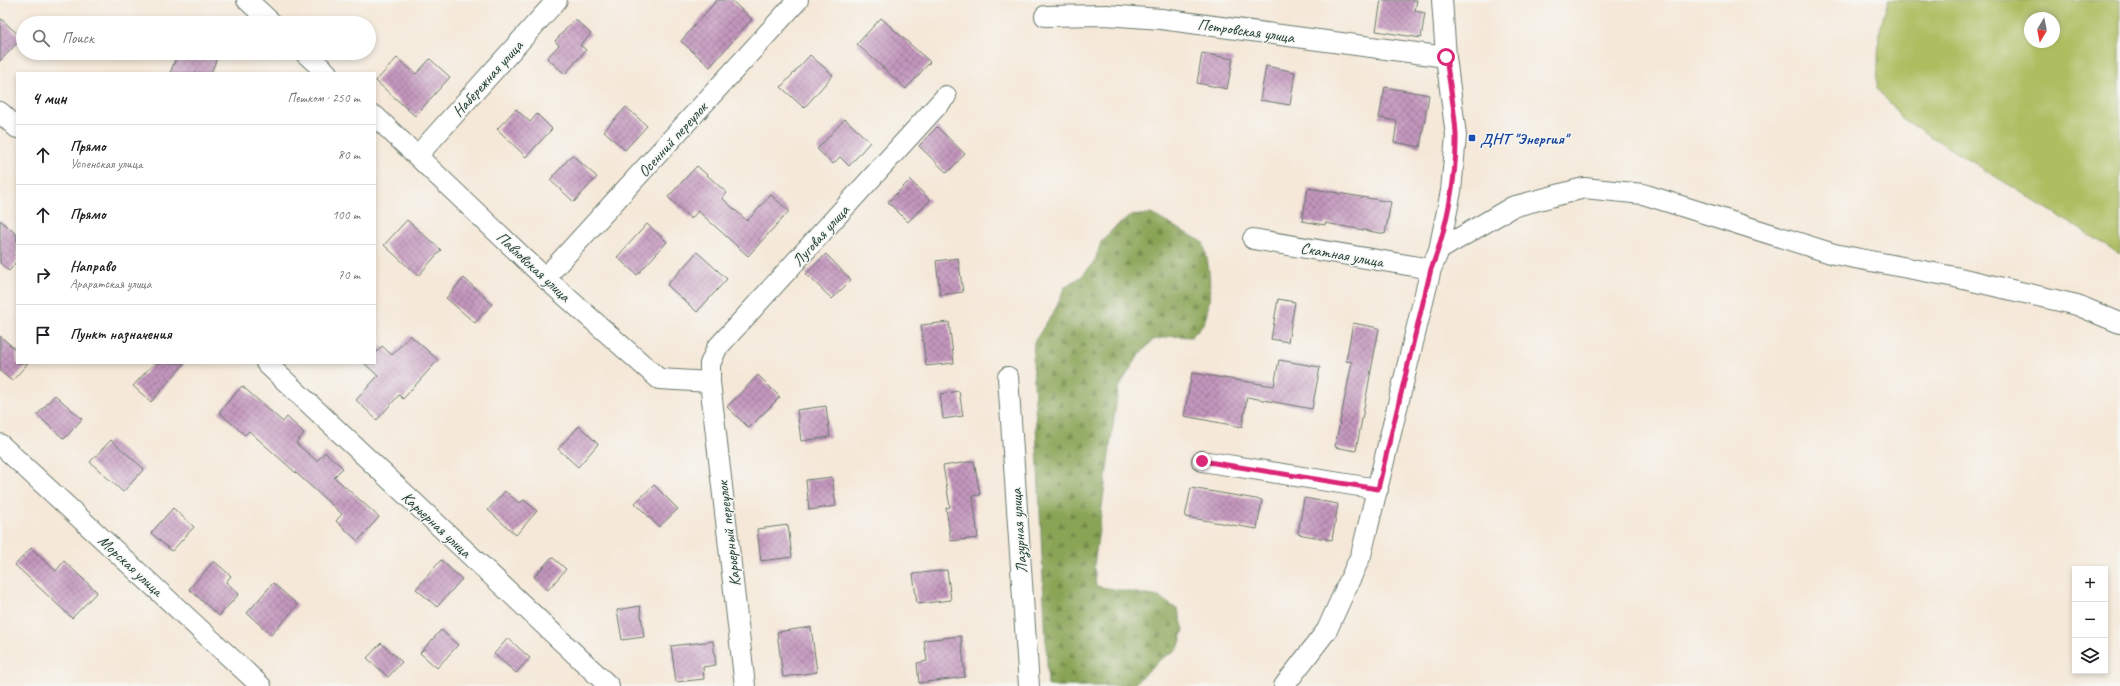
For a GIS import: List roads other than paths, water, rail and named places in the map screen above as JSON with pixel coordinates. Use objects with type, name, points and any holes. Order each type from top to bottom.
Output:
[{"type":"street","points":[[247,0],[264,16]]},
{"type":"street","name":"Набережная улица","points":[[418,155],[557,0]]},
{"type":"street","name":"Осенний переулок","points":[[545,278],[798,0]]},
{"type":"street","points":[[1284,686],[1327,630],[1361,555],[1431,269],[1439,250],[1451,191],[1456,136],[1446,57],[1442,0]]},
{"type":"street","name":"Петровская улица","points":[[1045,16],[1106,15],[1161,19],[1446,57]]},
{"type":"street","points":[[313,60],[326,72]]},
{"type":"street","name":"Луговая улица","points":[[710,382],[710,364],[716,348],[946,96]]},
{"type":"street","points":[[0,112],[16,127]]},
{"type":"street","name":"Павловская улица","points":[[376,117],[418,155],[545,278],[659,379],[710,382]]},
{"type":"street","points":[[1439,250],[1512,207],[1584,188],[1643,194],[1834,254],[1955,277],[2054,300],[2077,306],[2120,323]]},
{"type":"street","name":"Скатная улица","points":[[1253,239],[1431,269]]},
{"type":"street","name":"Карьерная улица","points":[[267,364],[608,686]]},
{"type":"street","name":"Лазурная улица","points":[[1008,377],[1029,686]]},
{"type":"street","name":"Карьерный переулок","points":[[710,382],[745,686]]},
{"type":"street","name":"Морская улица","points":[[0,444],[261,686]]},
{"type":"street","points":[[1202,461],[1378,489]]},
{"type":"place","name":"ДНТ \"Энергия\"","points":[[1472,138]]}]
